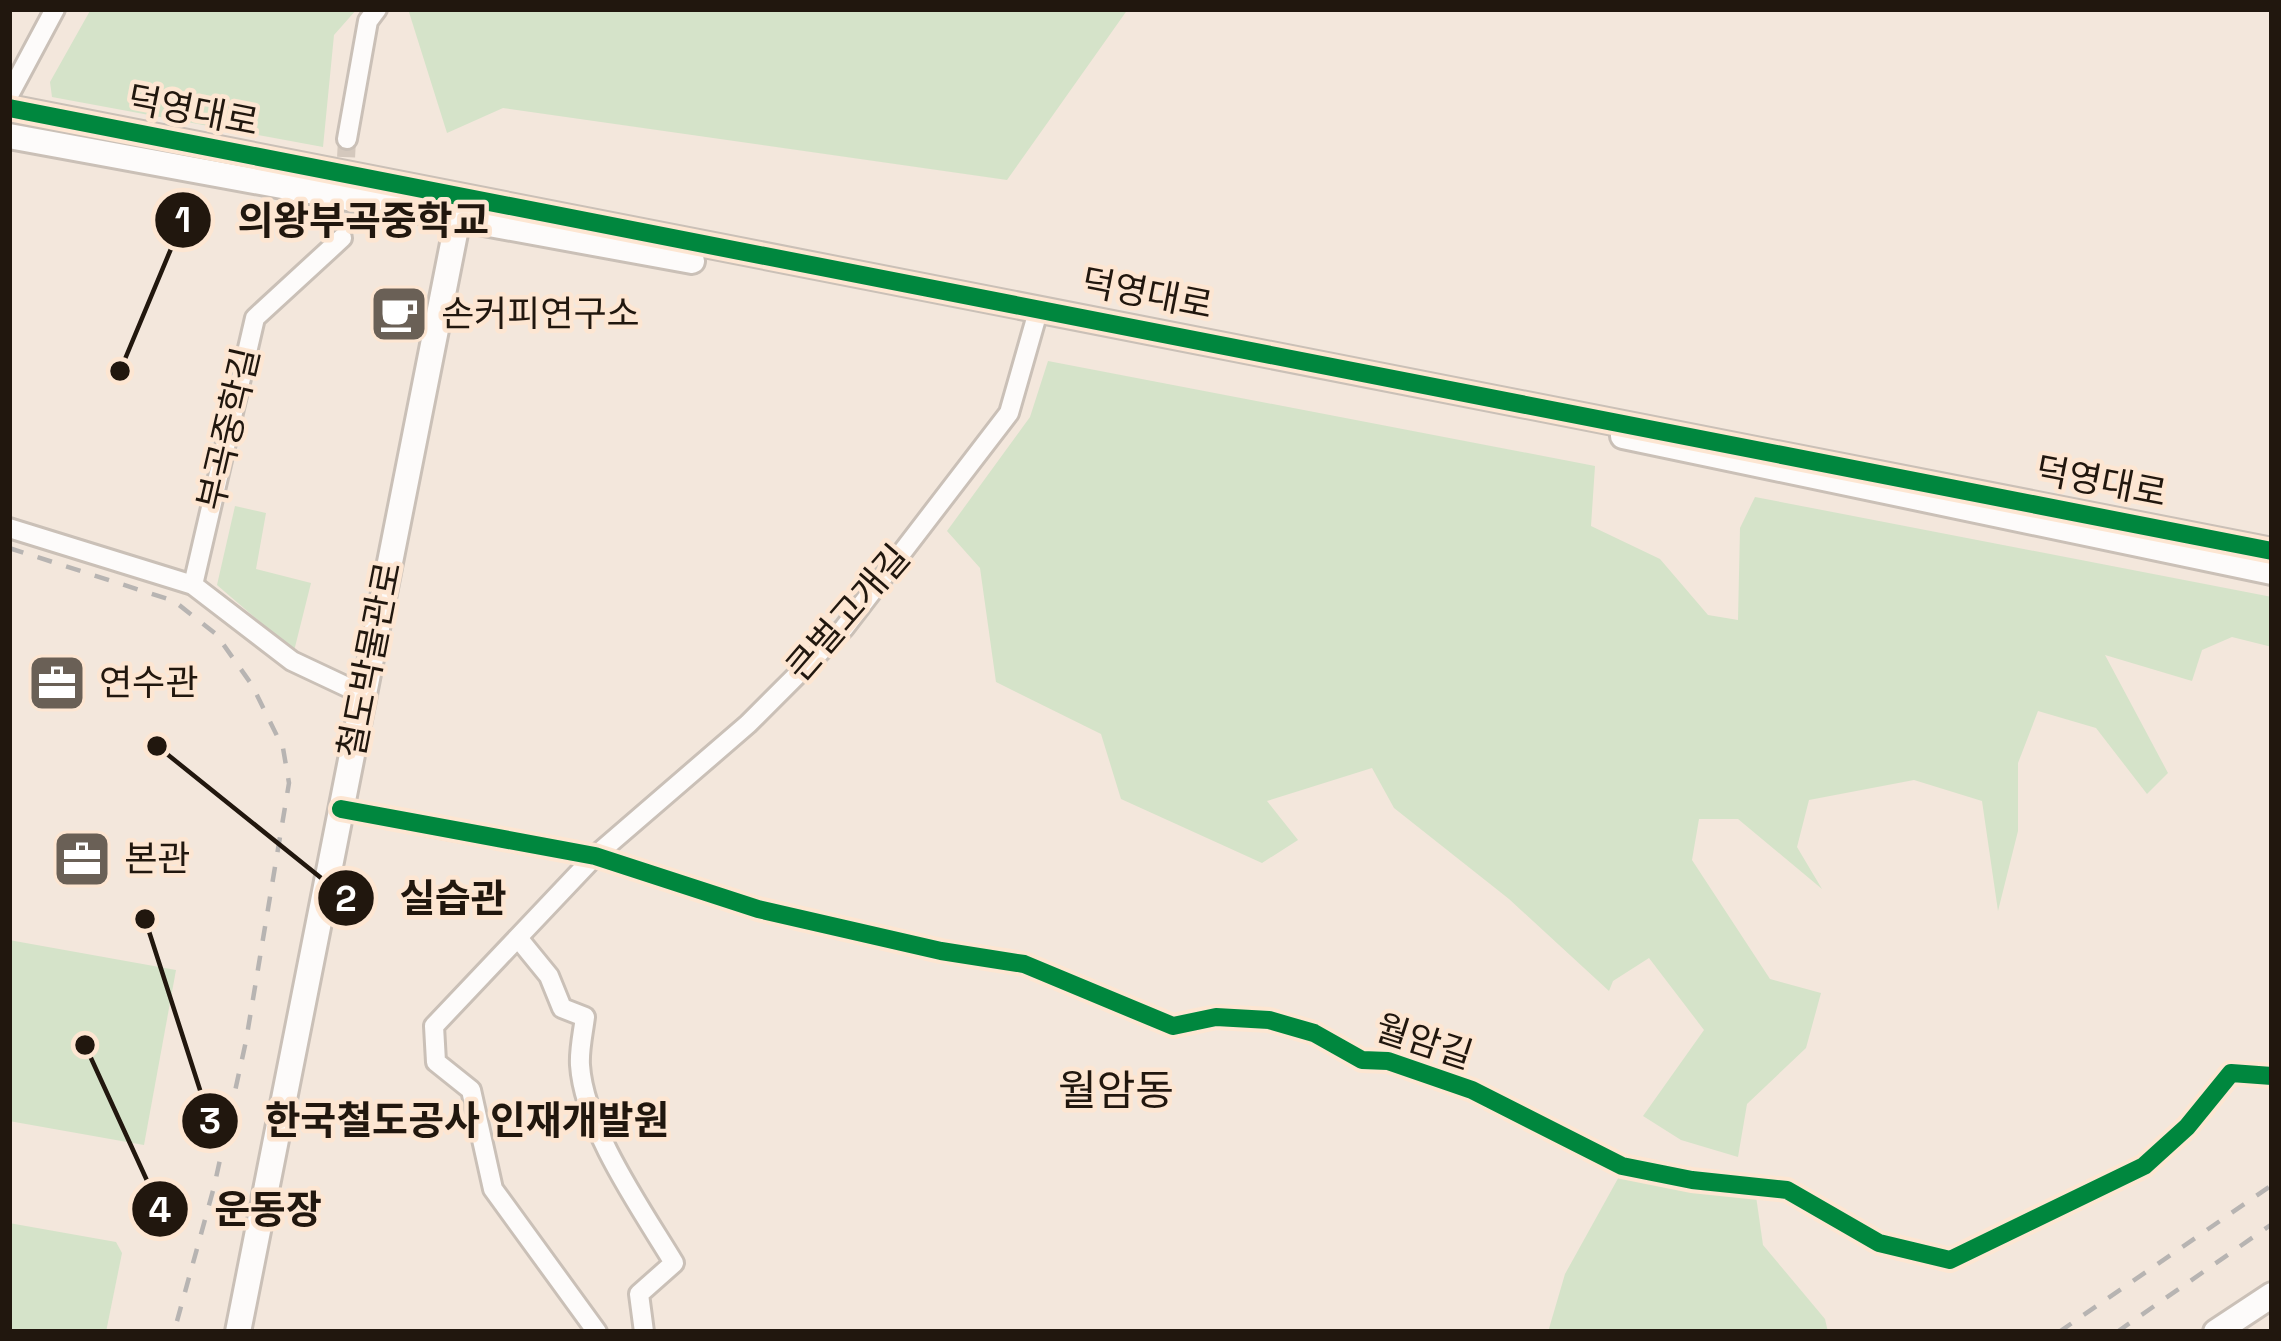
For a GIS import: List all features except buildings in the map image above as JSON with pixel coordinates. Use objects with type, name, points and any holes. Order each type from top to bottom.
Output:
[{"type":"street","points":[[9,95],[55,9]]},
{"type":"street","points":[[347,140],[373,15]]},
{"type":"street","name":"덕영대로","points":[[9,108],[460,209]]},
{"type":"street","name":"덕영대로","points":[[9,136],[460,209],[2272,551]]},
{"type":"street","name":"철도박물관로","points":[[238,1332],[460,209]]},
{"type":"street","name":"부곡중학길","points":[[193,585],[255,318],[342,238]]},
{"type":"street","name":"덕영대로","points":[[1037,315],[2272,572]]},
{"type":"street","name":"큰벌고개길","points":[[597,1332],[494,1189],[471,1090],[436,1062],[434,1026],[595,856],[748,724],[844,628],[1009,413],[1037,315]]},
{"type":"street","points":[[9,528],[193,585],[292,661],[361,693]]},
{"type":"street","points":[[341,808],[384,818]]},
{"type":"street","name":"월암길","points":[[424,825],[595,856],[758,909],[941,951],[1024,964],[1173,1026],[1216,1017],[1292,1026],[1363,1060],[1388,1061],[1472,1090],[1622,1166],[1692,1180],[1787,1190],[1879,1243],[1950,1260],[2144,1166],[2187,1127],[2231,1073],[2272,1076]]},
{"type":"street","points":[[518,938],[549,976],[562,1008],[585,1017],[579,1062],[584,1094],[625,1181],[674,1264],[639,1294],[644,1332]]},
{"type":"street","points":[[2216,1332],[2272,1295]]},
{"type":"green space","points":[[91,9],[357,9],[334,35],[323,147],[52,97],[50,82]]},
{"type":"green space","points":[[408,9],[1128,9],[1007,180],[503,108],[447,133]]},
{"type":"green space","points":[[1048,361],[1595,466],[1591,526],[1660,559],[1708,615],[1738,620],[1740,528],[1755,497],[2272,597],[2272,647],[2232,637],[2202,650],[2192,681],[2105,655],[2168,773],[2147,794],[2096,728],[2038,711],[2018,763],[2018,831],[1998,911],[1982,801],[1914,780],[1809,800],[1797,847],[1822,889],[1738,819],[1699,819],[1692,860],[1770,979],[1821,993],[1806,1048],[1747,1104],[1738,1157],[1681,1140],[1643,1116],[1704,1030],[1649,958],[1613,981],[1609,991],[1509,899],[1394,808],[1372,768],[1267,801],[1298,840],[1262,863],[1121,799],[1101,734],[996,682],[980,568],[947,531],[1030,417]]},
{"type":"green space","points":[[235,506],[266,513],[256,569],[311,583],[294,651],[217,585]]},
{"type":"green space","points":[[9,940],[176,970],[144,1145],[9,1121]]},
{"type":"green space","points":[[1621,1173],[1679,1188],[1756,1196],[1763,1245],[1825,1319],[1828,1332],[1548,1332],[1565,1274]]},
{"type":"green space","points":[[9,1223],[116,1242],[122,1253],[106,1332],[9,1332]]},
{"type":"tunnel","points":[[342,238],[347,139]]},
{"type":"tunnel","points":[[384,817],[424,825]]},
{"type":"railway","points":[[9,548],[174,601],[216,634],[252,685],[283,748],[289,783],[246,1041],[214,1187],[174,1332]]},
{"type":"railway","points":[[2059,1332],[2272,1185]]},
{"type":"railway","points":[[2117,1332],[2272,1224]]},
{"type":"cycle path","points":[[9,108],[2272,551]]},
{"type":"cycle path","points":[[341,809],[595,856],[758,909],[941,951],[1024,964],[1173,1026],[1216,1017],[1269,1020],[1314,1033],[1362,1060],[1388,1061],[1472,1090],[1622,1166],[1692,1180],[1787,1190],[1879,1243],[1950,1260],[2144,1166],[2187,1127],[2231,1073],[2272,1076]]},
{"type":"place","name":"손커피연구소","points":[[399,314]]},
{"type":"place","name":"의왕부곡중학교","points":[[120,371]]},
{"type":"place","name":"연수관","points":[[57,683]]},
{"type":"place","name":"실습관","points":[[157,746]]},
{"type":"place","name":"본관","points":[[82,859]]},
{"type":"place","name":"한국철도공사 인재개발원","points":[[145,919]]},
{"type":"place","name":"운동장","points":[[85,1045]]},
{"type":"district","name":"월암동","points":[[1116,1090]]}]
